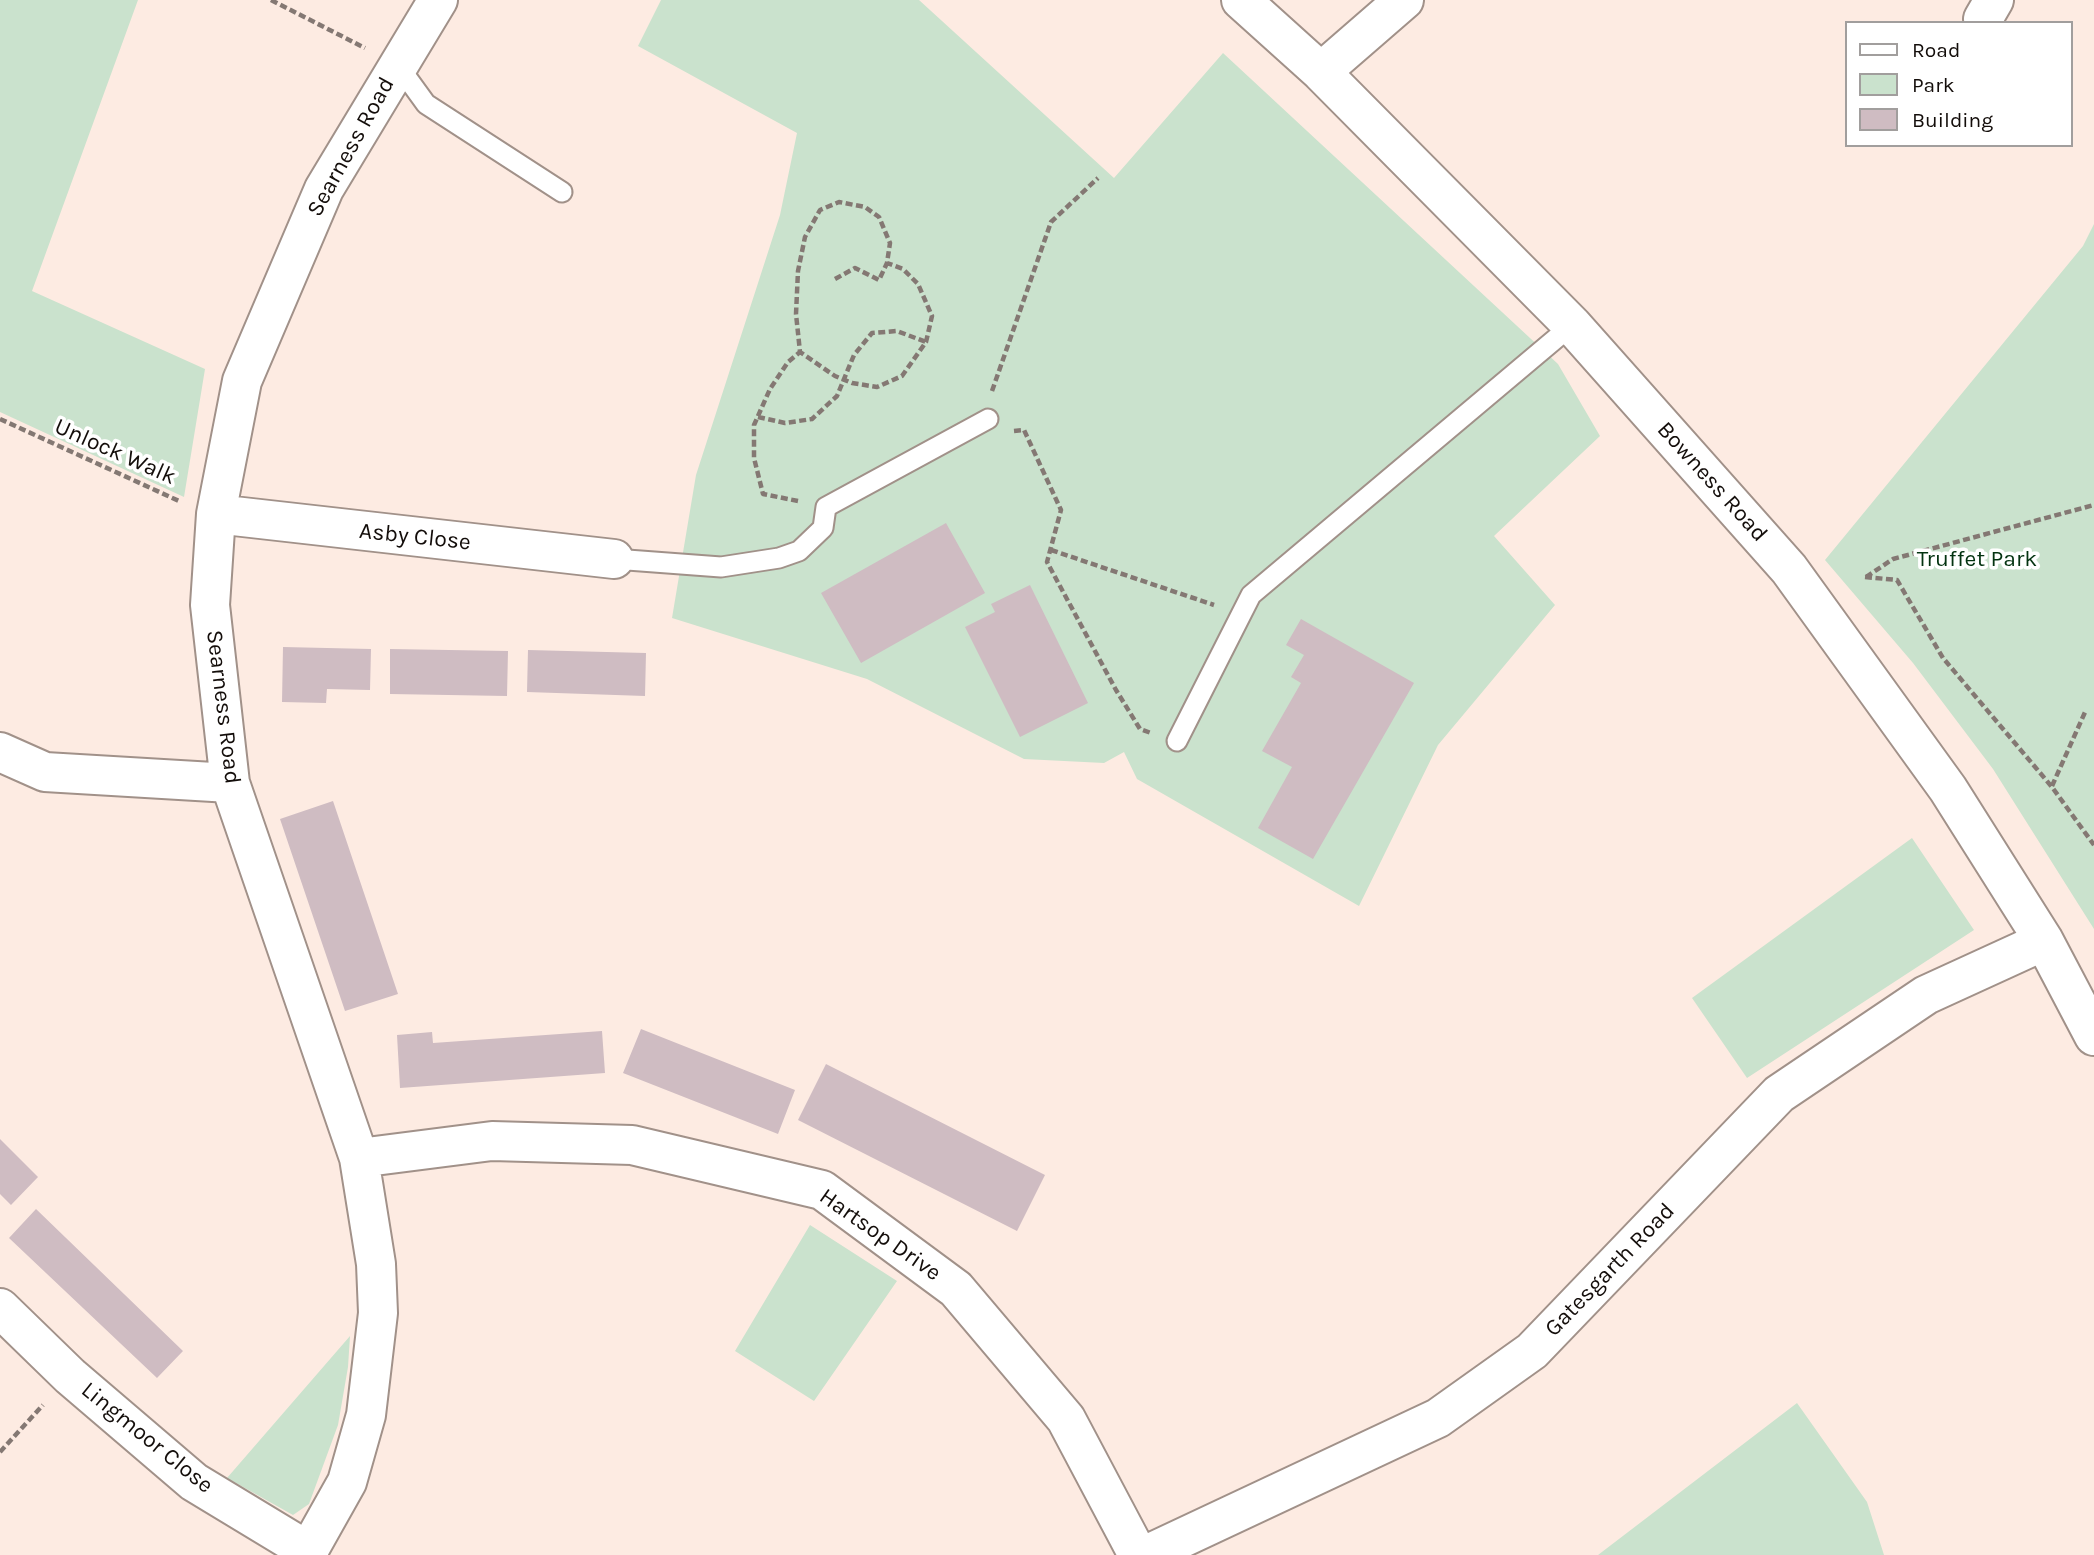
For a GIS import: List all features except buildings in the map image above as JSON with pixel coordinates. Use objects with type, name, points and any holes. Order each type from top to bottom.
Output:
[{"type":"street","name":"Searness Road","points":[[307,1553],[347,1482],[366,1415],[378,1313],[376,1264],[359,1158],[230,783],[210,605],[216,514],[242,382],[324,189],[397,64],[439,0]]},
{"type":"street","name":"Bowness Road","points":[[1241,0],[1321,72],[1572,325],[1789,569],[1948,789],[2044,941],[2094,1036]]},
{"type":"street","points":[[1321,72],[1404,0]]},
{"type":"street","name":"Asby Close","points":[[216,514],[614,559]]},
{"type":"street","points":[[0,752],[45,772],[230,783]]},
{"type":"street","name":"Gatesgarth Road","points":[[1146,1555],[1438,1418],[1532,1351],[1779,1094],[1926,995],[2044,941]]},
{"type":"street","name":"Hartsop Drive","points":[[359,1158],[492,1141],[632,1145],[822,1190],[956,1289],[1066,1419],[1138,1555]]},
{"type":"street","name":"Lingmoor Close","points":[[0,1308],[70,1376],[194,1482],[307,1553]]},
{"type":"lane","points":[[397,64],[426,104],[562,192]]},
{"type":"lane","points":[[1177,741],[1251,595],[1572,325]]},
{"type":"lane","points":[[614,559],[720,567],[779,558],[799,551],[822,528],[826,507],[988,419]]},
{"type":"path","points":[[271,0],[397,64]]},
{"type":"path","points":[[1098,178],[1051,222],[992,391],[980,407],[997,433],[1024,430],[1061,510],[1047,562],[1140,729],[1177,741]]},
{"type":"path","points":[[800,352],[796,314],[798,271],[805,237],[820,210],[839,202],[865,207],[879,218],[890,243],[887,263],[879,280],[855,268],[835,279]]},
{"type":"path","points":[[800,352],[844,380],[877,387],[902,376],[926,342],[932,316],[918,284],[903,269],[887,263]]},
{"type":"path","points":[[758,416],[785,424],[812,419],[837,396],[854,355],[872,333],[897,331],[926,342]]},
{"type":"path","points":[[800,352],[788,362],[770,389],[754,425],[754,458],[763,495],[826,507]]},
{"type":"path","name":"Unlock Walk","points":[[0,419],[216,514]]},
{"type":"path","points":[[2094,505],[1893,559],[1865,577],[1897,580],[1943,658],[2052,787],[2094,845]]},
{"type":"path","points":[[1051,550],[1240,616]]},
{"type":"path","points":[[2052,787],[2086,710]]},
{"type":"path","points":[[0,1452],[70,1376]]},
{"type":"green space","points":[[0,0],[138,0],[32,291],[205,369],[184,497],[0,412]]},
{"type":"green space","points":[[661,0],[919,0],[1114,178],[1223,53],[1558,364],[1600,436],[1494,536],[1555,605],[1438,745],[1359,906],[1137,779],[1124,752],[1104,763],[1024,759],[867,679],[672,618],[696,475],[780,215],[797,133],[638,46]]},
{"type":"green space","name":"Truffet Park","points":[[2094,224],[2094,929],[1993,769],[1913,663],[1825,560],[2083,246]]},
{"type":"green space","points":[[1912,838],[1974,930],[1747,1078],[1692,998]]},
{"type":"green space","points":[[810,1225],[897,1281],[814,1401],[735,1351]]},
{"type":"green space","points":[[350,1336],[348,1367],[338,1425],[309,1504],[293,1515],[227,1478]]},
{"type":"green space","points":[[1797,1403],[1867,1502],[1884,1555],[1598,1555]]}]
